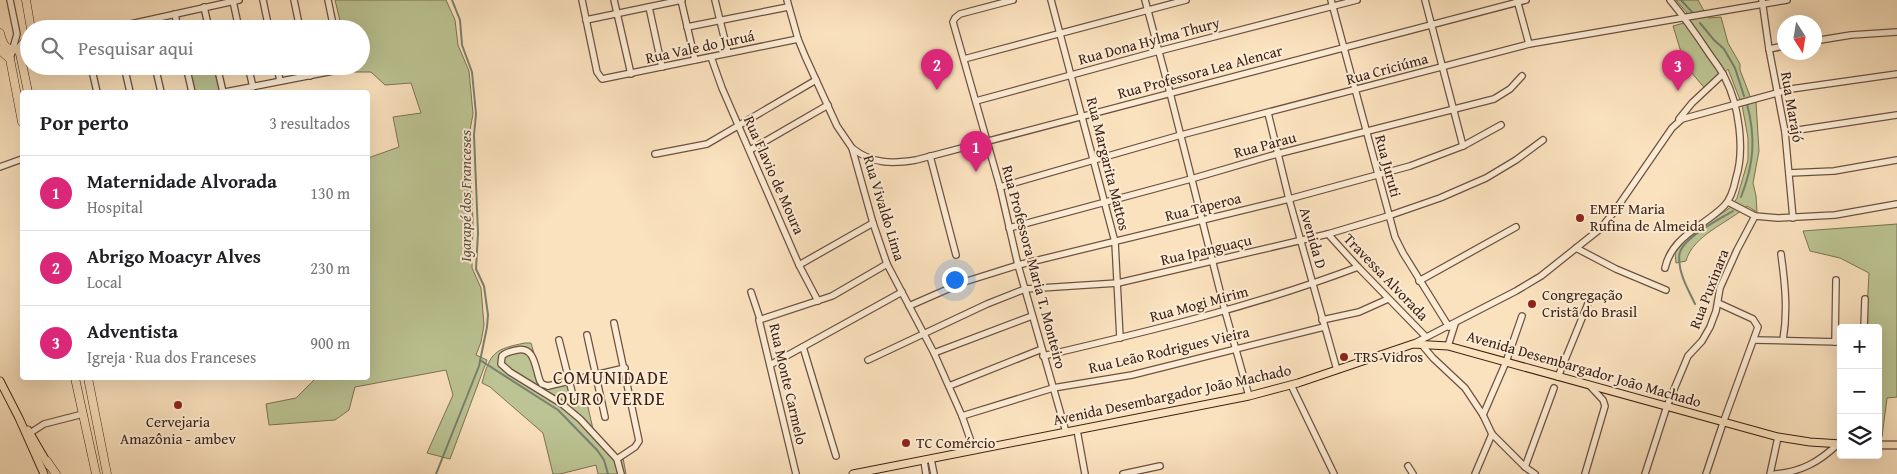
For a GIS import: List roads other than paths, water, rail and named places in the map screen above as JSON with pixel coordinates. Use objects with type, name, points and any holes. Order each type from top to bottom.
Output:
[{"type":"highway","points":[[26,0],[29,20]]},
{"type":"highway","points":[[0,33],[4,47],[16,49]]},
{"type":"highway","points":[[16,49],[20,45]]},
{"type":"highway","points":[[16,49],[20,63]]},
{"type":"highway","points":[[0,50],[10,59],[20,112]]},
{"type":"highway","points":[[23,75],[27,90]]},
{"type":"highway","points":[[75,380],[96,474]]},
{"type":"highway","points":[[88,380],[106,472]]},
{"type":"highway","points":[[47,461],[54,474]]},
{"type":"main road","name":"Avenida Desembargador João Machado","points":[[853,474],[1249,396],[1291,385],[1413,344],[1448,346],[1778,437],[1837,444]]},
{"type":"main road","points":[[0,382],[28,434],[44,474]]},
{"type":"main road","points":[[28,434],[47,461]]},
{"type":"main road","points":[[1882,444],[1897,445]]},
{"type":"street","points":[[10,0],[16,30],[16,49],[10,59]]},
{"type":"street","points":[[263,0],[267,20]]},
{"type":"street","points":[[294,0],[298,20]]},
{"type":"street","points":[[328,0],[332,20]]},
{"type":"street","points":[[582,0],[586,20],[681,0],[695,60]]},
{"type":"street","points":[[614,0],[631,74]]},
{"type":"street","points":[[715,0],[728,53]]},
{"type":"street","name":"Rua Professora Maria T. Monteiro","points":[[1013,0],[960,14],[953,22],[1000,187],[1032,316],[1066,432]]},
{"type":"street","name":"Rua Margarita Mattos","points":[[1051,0],[1115,242],[1120,338]]},
{"type":"street","points":[[1145,0],[1225,311],[1249,396]]},
{"type":"street","points":[[964,59],[1186,0]]},
{"type":"street","name":"Rua Dona Hylma Thury","points":[[976,101],[1332,3],[1357,0]]},
{"type":"street","points":[[1425,0],[1463,146]]},
{"type":"street","name":"Rua Professora Lea Alencar","points":[[852,148],[867,158],[890,163],[930,156],[1526,0]]},
{"type":"street","points":[[1665,268],[1667,256],[1674,248],[1692,230],[1728,202],[1739,170],[1741,156],[1741,143],[1734,104],[1723,74],[1670,0]]},
{"type":"street","name":"Rua Criciúma","points":[[1000,187],[1181,135],[1529,44],[1684,18],[1763,2],[1787,0]]},
{"type":"street","points":[[146,20],[236,1],[239,20]]},
{"type":"street","points":[[1517,1],[1529,44]]},
{"type":"street","name":"Rua Marajó","points":[[1763,2],[1769,49],[1785,132],[1793,218]]},
{"type":"street","points":[[687,27],[788,3]]},
{"type":"street","name":"Rua Vivaldo Lima","points":[[788,3],[798,39],[816,80],[837,126],[852,148],[873,223],[887,264],[934,353],[962,416],[974,450]]},
{"type":"street","name":"Rua Juruti","points":[[1332,3],[1388,216],[1403,253],[1419,281],[1452,325]]},
{"type":"street","points":[[204,7],[207,20]]},
{"type":"street","points":[[649,7],[662,67]]},
{"type":"street","points":[[175,14],[176,20]]},
{"type":"street","name":"Rua Vale do Juruá","points":[[586,20],[601,78],[631,74],[798,39]]},
{"type":"street","points":[[16,30],[20,32]]},
{"type":"street","points":[[1822,40],[1851,35],[1897,32]]},
{"type":"street","points":[[1769,49],[1777,47]]},
{"type":"street","points":[[16,49],[20,48]]},
{"type":"street","name":"Rua Flavio de Moura","points":[[711,57],[722,88],[818,301]]},
{"type":"street","points":[[1413,344],[1516,291],[1541,276],[1600,230],[1676,122],[1692,103],[1723,74]]},
{"type":"street","points":[[1676,122],[1693,115],[1777,92],[1810,85],[1897,74]]},
{"type":"street","points":[[93,75],[97,90]]},
{"type":"street","points":[[126,75],[130,90]]},
{"type":"street","points":[[157,75],[161,90]]},
{"type":"street","points":[[188,75],[192,90]]},
{"type":"street","points":[[219,75],[223,90]]},
{"type":"street","points":[[250,75],[253,87]]},
{"type":"street","points":[[279,75],[280,81]]},
{"type":"street","points":[[236,90],[315,75]]},
{"type":"street","name":"Rua Parau","points":[[1009,228],[1277,154],[1494,98],[1510,89],[1522,76]]},
{"type":"street","points":[[655,154],[707,144],[816,80]]},
{"type":"street","points":[[750,150],[828,105]]},
{"type":"street","name":"Avenida D","points":[[1268,113],[1277,154],[1336,370]]},
{"type":"street","points":[[1785,132],[1897,115]]},
{"type":"street","name":"Rua Taperoa","points":[[909,306],[964,282],[1018,265],[1289,199],[1378,175],[1463,146],[1501,125]]},
{"type":"street","name":"Rua Ipanguaçu","points":[[868,360],[986,304],[1025,288],[1118,283],[1328,234],[1388,216],[1440,198],[1486,178],[1516,160],[1543,140]]},
{"type":"street","points":[[930,156],[956,254]]},
{"type":"street","points":[[0,166],[20,160]]},
{"type":"street","points":[[1789,173],[1834,171],[1897,160]]},
{"type":"street","points":[[1728,202],[1755,216],[1793,218],[1835,215],[1897,204]]},
{"type":"street","name":"Rua Puxinara","points":[[1644,474],[1667,406],[1688,356],[1702,341],[1710,328],[1722,282],[1755,216]]},
{"type":"street","points":[[800,264],[873,223]]},
{"type":"street","points":[[1419,281],[1516,227]]},
{"type":"street","name":"Travessa Alvorada","points":[[1328,234],[1426,337]]},
{"type":"street","points":[[1576,248],[1616,269],[1666,290]]},
{"type":"street","points":[[1781,254],[1786,292],[1786,317],[1783,340]]},
{"type":"street","name":"Rua Monte Carmelo","points":[[796,474],[759,323],[760,319],[832,296],[887,264]]},
{"type":"street","name":"Rua Mogi Mirim","points":[[949,386],[1042,352],[1120,338],[1225,311],[1313,284],[1358,267]]},
{"type":"street","points":[[1836,280],[1837,324]]},
{"type":"street","points":[[751,292],[760,319]]},
{"type":"street","points":[[770,365],[902,292]]},
{"type":"street","name":"Rua Leão Rodrigues Vieira","points":[[962,416],[1053,388],[1132,375],[1188,362],[1359,312],[1388,299]]},
{"type":"street","points":[[1864,299],[1864,324]]},
{"type":"street","points":[[1558,377],[1589,300]]},
{"type":"street","points":[[1706,474],[1722,423],[1758,327],[1756,321],[1718,303]]},
{"type":"street","points":[[934,353],[1032,316]]},
{"type":"street","points":[[1483,415],[1506,362],[1522,316]]},
{"type":"street","points":[[614,323],[639,440],[635,447],[617,460]]},
{"type":"street","points":[[1448,346],[1452,325]]},
{"type":"street","points":[[587,335],[605,417]]},
{"type":"street","points":[[558,340],[573,396]]},
{"type":"street","points":[[1754,340],[1837,342]]},
{"type":"street","points":[[1431,354],[1435,344]]},
{"type":"street","points":[[1422,345],[1464,388],[1483,415],[1492,434],[1525,467],[1535,474]]},
{"type":"street","points":[[803,347],[836,456]]},
{"type":"street","points":[[621,474],[617,460],[580,419],[562,404],[510,372],[501,364],[500,360],[506,352],[513,350],[522,349],[529,352],[540,381],[548,386],[625,368]]},
{"type":"street","points":[[1291,385],[1334,474]]},
{"type":"street","points":[[546,394],[548,386]]},
{"type":"street","points":[[1585,474],[1605,406],[1603,400],[1590,386]]},
{"type":"street","points":[[1525,467],[1554,388]]},
{"type":"street","points":[[28,434],[44,424],[83,414]]},
{"type":"street","points":[[1077,430],[1086,474]]},
{"type":"street","points":[[1475,474],[1492,434]]},
{"type":"street","points":[[1770,474],[1778,437]]},
{"type":"street","points":[[1775,474],[1808,467],[1837,446]]},
{"type":"street","points":[[926,474],[928,460]]},
{"type":"street","points":[[928,460],[934,474]]},
{"type":"street","points":[[1123,474],[1160,466]]},
{"type":"street","points":[[1408,466],[1413,474]]},
{"type":"waterway","name":"Igarapé dos Franceses","points":[[436,474],[479,366],[488,315],[484,286],[476,269],[478,233],[474,135],[476,114],[472,72],[462,45],[460,20],[452,0]]},
{"type":"waterway","points":[[1681,0],[1692,12]]},
{"type":"waterway","points":[[1700,23],[1724,49],[1735,68],[1744,96]]},
{"type":"waterway","points":[[1741,197],[1749,173],[1752,151],[1752,128],[1747,104]]},
{"type":"waterway","points":[[1695,304],[1681,273],[1680,252],[1688,240],[1733,211]]},
{"type":"waterway","points":[[480,360],[558,410],[597,450],[604,460],[608,474]]},
{"type":"place","name":"Abrigo Moacyr Alves","points":[[937,90]]},
{"type":"place","name":"Adventista","points":[[1678,91]]},
{"type":"place","name":"Maternidade Alvorada","points":[[976,172]]},
{"type":"place","name":"EMEF Maria Rufina de Almeida","points":[[1580,218]]},
{"type":"place","name":"Congregação Cristã do Brasil","points":[[1532,304]]},
{"type":"place","name":"TRS Vidros","points":[[1344,357]]},
{"type":"place","name":"Cervejaria Amazônia - ambev","points":[[178,405]]},
{"type":"place","name":"TC Comércio","points":[[906,443]]},
{"type":"district","name":"COMUNIDADE OURO VERDE","points":[[611,388]]}]
